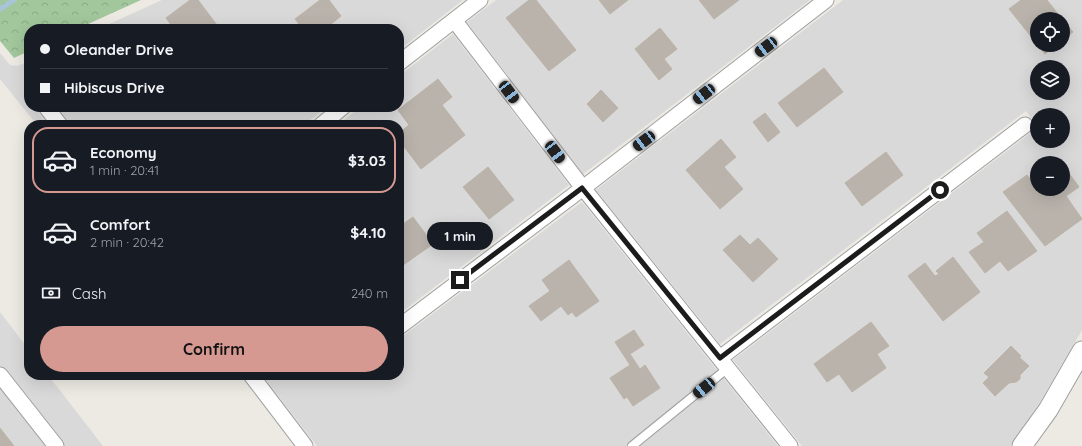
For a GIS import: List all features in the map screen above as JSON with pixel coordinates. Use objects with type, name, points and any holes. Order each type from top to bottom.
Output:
[{"type":"street","points":[[404,59],[480,0]]},
{"type":"street","points":[[404,323],[826,0]]},
{"type":"street","points":[[454,20],[582,188],[790,446]]},
{"type":"street","points":[[50,112],[56,120]]},
{"type":"street","points":[[327,120],[337,112]]},
{"type":"street","points":[[724,363],[1025,124]]},
{"type":"street","points":[[1022,446],[1048,410],[1082,351]]},
{"type":"street","points":[[0,375],[56,446]]},
{"type":"street","points":[[255,380],[305,446]]},
{"type":"lane","points":[[632,446],[724,363]]},
{"type":"shaded area","points":[[162,0],[463,0],[404,46],[404,24],[109,24]]},
{"type":"shaded area","points":[[496,0],[810,0],[583,174],[467,22]]},
{"type":"shaded area","points":[[843,0],[1082,0],[1082,330],[1039,404],[1010,446],[802,446],[733,360],[1030,133],[1030,148],[1070,148],[1070,108],[1030,108],[1030,116],[1026,111],[720,344],[596,190]]},
{"type":"shaded area","points":[[453,34],[569,185],[404,310],[404,120],[344,120],[354,112],[404,112],[404,72]]},
{"type":"shaded area","points":[[0,53],[10,65],[18,66],[24,63],[24,109],[0,79]]},
{"type":"shaded area","points":[[27,112],[38,112],[44,120],[33,120]]},
{"type":"shaded area","points":[[61,112],[321,112],[310,120],[67,120]]},
{"type":"shaded area","points":[[582,202],[778,446],[317,446],[266,380],[404,380],[404,335]]},
{"type":"shaded area","points":[[0,312],[24,343],[24,380],[52,380],[103,446],[0,446]]},
{"type":"green space","points":[[0,0],[141,0],[88,24],[24,24],[24,53],[14,58],[0,41]]},
{"type":"building","points":[[190,0],[198,0],[216,24],[170,24],[166,18]]},
{"type":"building","points":[[320,0],[329,0],[341,16],[331,24],[299,24],[295,19]]},
{"type":"building","points":[[529,0],[536,0],[576,50],[549,71],[506,18]]},
{"type":"building","points":[[599,0],[628,0],[610,14]]},
{"type":"building","points":[[699,0],[739,0],[714,19]]},
{"type":"building","points":[[1021,0],[1047,0],[1056,12],[1030,12],[1030,35],[1009,9]]},
{"type":"building","points":[[660,28],[677,49],[664,59],[672,69],[659,80],[635,49]]},
{"type":"building","points":[[824,68],[843,92],[797,127],[778,103]]},
{"type":"building","points":[[438,79],[452,97],[442,105],[465,135],[421,169],[404,147],[404,129],[409,125],[399,112],[404,112],[404,105]]},
{"type":"building","points":[[601,90],[618,108],[603,122],[587,104]]},
{"type":"building","points":[[765,113],[780,132],[768,142],[753,122]]},
{"type":"building","points":[[721,139],[736,157],[724,167],[743,189],[720,209],[686,170]]},
{"type":"building","points":[[886,152],[903,175],[862,206],[845,183]]},
{"type":"building","points":[[488,167],[514,200],[489,219],[463,187]]},
{"type":"building","points":[[1027,175],[1029,178],[1030,196],[1066,196],[1082,219],[1045,246],[1003,192]]},
{"type":"building","points":[[1070,175],[1079,187],[1070,193]]},
{"type":"building","points":[[1007,211],[1037,251],[1008,271],[1000,261],[985,273],[969,252],[984,242],[977,233]]},
{"type":"building","points":[[413,217],[433,244],[404,264],[404,223]]},
{"type":"building","points":[[740,235],[750,245],[758,238],[778,259],[753,282],[723,250]]},
{"type":"building","points":[[953,257],[980,292],[943,321],[908,276],[925,263],[935,276],[939,274],[936,271]]},
{"type":"building","points":[[569,260],[599,301],[576,317],[572,312],[568,315],[561,306],[541,321],[529,306],[550,291],[542,280]]},
{"type":"building","points":[[871,322],[889,346],[877,354],[886,368],[852,392],[839,374],[827,382],[814,364]]},
{"type":"building","points":[[634,330],[644,345],[630,354],[640,369],[645,365],[660,388],[633,406],[627,397],[624,399],[610,378],[630,365],[615,342]]},
{"type":"building","points":[[1011,346],[1021,356],[1019,357],[1029,366],[1020,375],[1020,379],[1016,382],[1009,383],[995,396],[983,383],[989,377],[984,373]]},
{"type":"building","points":[[0,428],[14,446],[0,446]]},
{"type":"waterway","points":[[0,9],[14,0]]},
{"type":"route","points":[[460,280],[582,188],[720,358],[940,190]]}]
